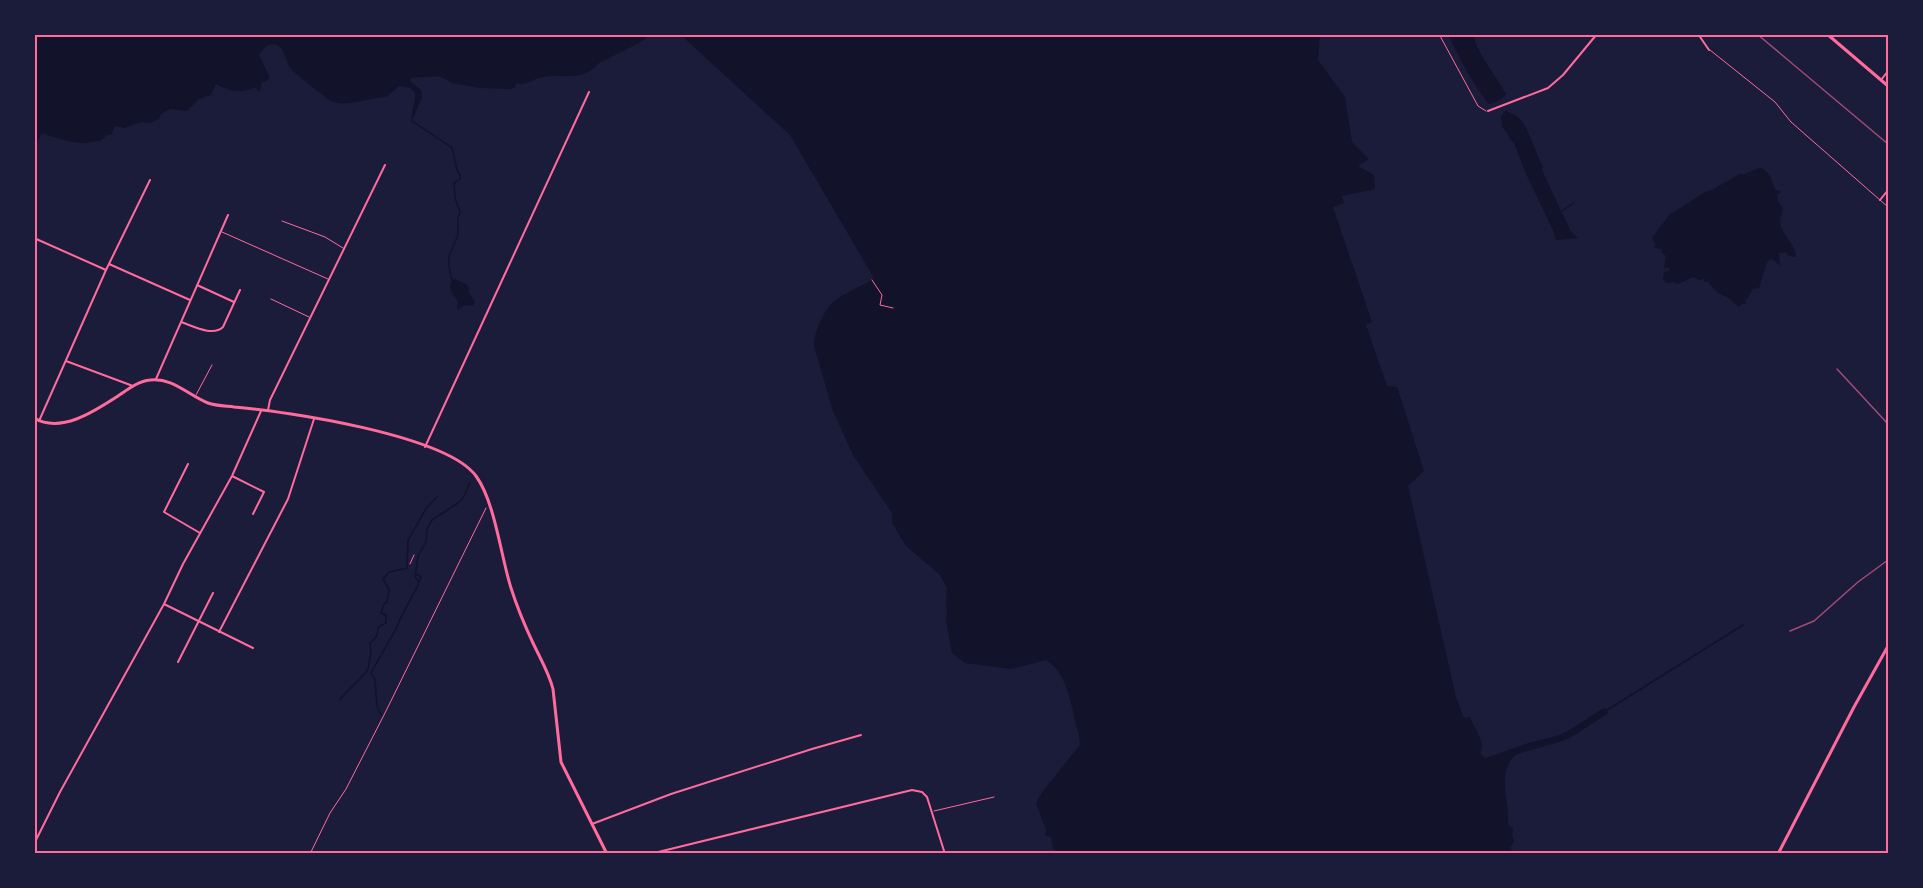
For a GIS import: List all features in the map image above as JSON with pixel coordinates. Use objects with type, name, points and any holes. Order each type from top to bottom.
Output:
[{"type":"street","points":[[1488,111],[1548,88],[1563,75],[1597,34]]},
{"type":"street","points":[[1698,34],[1709,50]]},
{"type":"street","points":[[1827,34],[1888,86]]},
{"type":"street","points":[[1881,80],[1888,71]]},
{"type":"street","points":[[426,447],[589,92]]},
{"type":"street","points":[[268,410],[270,400],[385,165]]},
{"type":"street","points":[[150,180],[37,419],[52,424],[67,422],[100,408],[144,381],[167,381],[214,405],[268,410],[384,432],[459,462],[474,474],[489,503],[512,590],[529,635],[550,678],[561,762],[607,854]]},
{"type":"street","points":[[1880,200],[1888,190]]},
{"type":"street","points":[[156,380],[228,215]]},
{"type":"street","points":[[34,238],[106,270]]},
{"type":"street","points":[[109,264],[190,300]]},
{"type":"street","points":[[197,285],[234,302]]},
{"type":"street","points":[[181,322],[213,332],[219,331],[240,290]]},
{"type":"street","points":[[66,361],[133,386]]},
{"type":"street","points":[[34,844],[232,476],[261,410]]},
{"type":"street","points":[[219,632],[288,499],[314,419]]},
{"type":"street","points":[[188,464],[164,512],[200,533]]},
{"type":"street","points":[[232,476],[264,492],[253,514]]},
{"type":"street","points":[[178,662],[213,593]]},
{"type":"street","points":[[164,604],[253,648]]},
{"type":"street","points":[[1778,854],[1854,706],[1888,646]]},
{"type":"street","points":[[592,824],[666,796],[861,735]]},
{"type":"street","points":[[650,854],[912,789],[924,794],[932,811],[945,854]]},
{"type":"lane","points":[[1440,34],[1478,106],[1488,111]]},
{"type":"lane","points":[[1709,50],[1775,102],[1791,122],[1888,207]]},
{"type":"lane","points":[[282,221],[325,237],[344,249]]},
{"type":"lane","points":[[220,232],[330,279]]},
{"type":"lane","points":[[272,299],[311,318]]},
{"type":"lane","points":[[195,396],[212,366]]},
{"type":"lane","points":[[932,811],[994,797]]},
{"type":"lane","points":[[1021,854],[1026,853]]},
{"type":"path","points":[[872,280],[882,296],[880,305],[893,308]]},
{"type":"path","points":[[310,854],[385,713],[489,503]]},
{"type":"path","points":[[410,564],[414,555]]},
{"type":"shaded area","points":[[35,34],[651,35],[585,73],[570,76],[547,76],[526,83],[517,83],[514,88],[510,89],[481,88],[452,83],[439,76],[411,78],[410,81],[421,90],[422,97],[412,121],[415,93],[410,88],[399,86],[386,97],[337,103],[331,101],[291,69],[281,48],[272,44],[263,49],[259,55],[270,78],[262,82],[260,91],[255,87],[236,91],[216,84],[211,95],[199,99],[187,111],[170,109],[161,114],[159,119],[150,123],[142,122],[124,128],[115,126],[111,135],[107,135],[100,141],[75,142],[42,133],[35,145]]},
{"type":"shaded area","points":[[681,35],[1320,35],[1318,60],[1345,97],[1352,142],[1369,159],[1358,166],[1374,175],[1375,189],[1342,196],[1344,203],[1333,207],[1372,322],[1366,325],[1387,386],[1397,387],[1424,471],[1408,486],[1456,697],[1464,718],[1470,717],[1479,735],[1482,745],[1481,752],[1485,758],[1515,748],[1517,753],[1510,761],[1505,777],[1508,824],[1513,828],[1514,841],[1510,848],[1515,853],[1060,854],[1053,848],[1051,837],[1045,835],[1046,830],[1036,803],[1080,745],[1065,683],[1054,666],[1046,660],[1011,669],[965,663],[952,653],[946,620],[947,588],[940,575],[906,546],[892,523],[892,513],[853,455],[833,411],[814,346],[820,323],[832,303],[874,278],[790,135]]},
{"type":"shaded area","points":[[1448,35],[1474,36],[1482,57],[1506,94],[1503,97],[1488,104],[1467,72]]},
{"type":"shaded area","points":[[1506,110],[1518,117],[1525,126],[1543,167],[1542,170],[1570,230],[1578,238],[1556,240],[1514,143],[1502,127],[1501,116]]},
{"type":"shaded area","points":[[1758,168],[1768,173],[1776,191],[1781,192],[1777,195],[1783,209],[1780,224],[1796,257],[1789,256],[1786,252],[1779,253],[1780,266],[1771,259],[1767,262],[1759,288],[1753,289],[1745,300],[1746,304],[1739,307],[1729,298],[1718,293],[1708,282],[1704,282],[1704,279],[1699,280],[1694,277],[1676,284],[1663,280],[1664,272],[1669,271],[1669,268],[1664,268],[1666,256],[1661,252],[1663,250],[1654,247],[1656,245],[1652,238],[1669,215],[1705,192],[1740,174]]},
{"type":"shaded area","points":[[454,279],[466,284],[469,288],[468,292],[475,302],[473,306],[465,305],[458,310],[458,301],[450,288]]},
{"type":"waterway","points":[[412,121],[451,147],[460,175],[460,179],[454,183],[455,197],[460,211],[458,235],[449,256],[452,281]]},
{"type":"waterway","points":[[1562,211],[1573,203]]},
{"type":"waterway","points":[[381,715],[377,706],[375,679],[371,673],[419,582],[415,577],[418,556],[426,542],[427,529],[432,520],[463,498],[470,483]]},
{"type":"waterway","points":[[340,700],[368,669],[371,655],[370,643],[378,633],[378,627],[386,623],[386,615],[381,613],[387,602],[389,589],[383,579],[389,572],[407,568],[408,540],[427,507],[437,497]]},
{"type":"waterway","points":[[416,574],[421,577],[419,582]]},
{"type":"waterway","points":[[1604,712],[1743,625]]},
{"type":"waterway","points":[[1508,755],[1563,737],[1604,712]]},
{"type":"railway","points":[[1757,34],[1888,144]]},
{"type":"railway","points":[[1837,369],[1888,424]]},
{"type":"railway","points":[[1790,631],[1814,621],[1858,582],[1888,560]]}]
